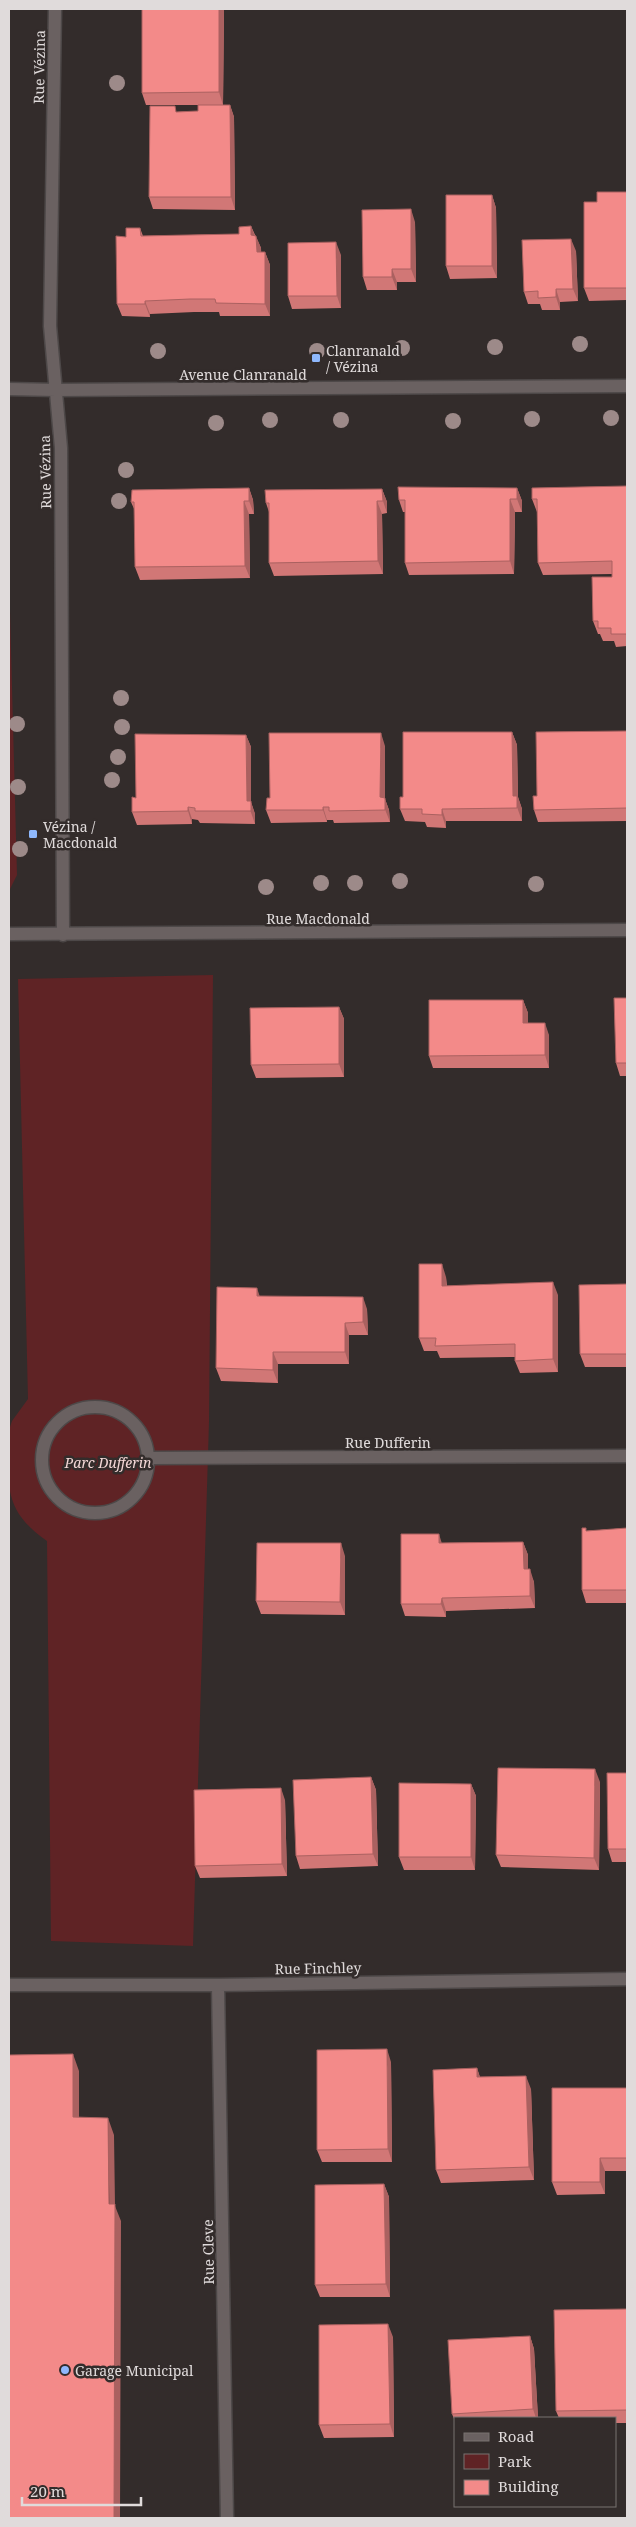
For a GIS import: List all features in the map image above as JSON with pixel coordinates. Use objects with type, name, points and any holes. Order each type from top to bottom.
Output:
[{"type":"street","name":"Rue Vézina","points":[[54,9],[50,326],[61,448],[63,935]]},
{"type":"street","name":"Avenue Clanranald","points":[[9,389],[627,386]]},
{"type":"street","name":"Rue Macdonald","points":[[9,934],[627,930]]},
{"type":"street","points":[[97,1406],[116,1411],[131,1420],[143,1436],[149,1458],[148,1470],[142,1486],[132,1499],[118,1509],[101,1514],[85,1513],[69,1507],[56,1497],[46,1483],[41,1467],[42,1448],[49,1431],[62,1417],[79,1409],[97,1406]]},
{"type":"street","name":"Rue Dufferin","points":[[149,1458],[627,1456]]},
{"type":"street","name":"Rue Finchley","points":[[9,1985],[218,1985],[627,1979]]},
{"type":"street","name":"Rue Cleve","points":[[218,1985],[227,2518]]},
{"type":"green space","points":[[9,574],[17,875],[9,891]]},
{"type":"green space","name":"Parc Dufferin","points":[[213,975],[209,1422],[193,1946],[51,1941],[47,1541],[21,1517],[14,1505],[10,1493],[8,1465],[9,1430],[12,1421],[28,1399],[18,979]]},
{"type":"building","points":[[142,9],[219,9],[219,92],[142,93]]},
{"type":"building","points":[[198,105],[230,105],[231,197],[149,197],[150,106],[175,106],[176,112],[198,111]]},
{"type":"building","points":[[597,192],[627,192],[627,288],[584,288],[584,202],[597,202]]},
{"type":"building","points":[[446,195],[492,195],[492,266],[446,266]]},
{"type":"building","points":[[411,209],[411,269],[392,269],[392,277],[363,277],[362,210]]},
{"type":"building","points":[[251,226],[251,235],[256,236],[257,252],[265,252],[265,304],[216,303],[215,299],[190,299],[145,301],[145,304],[117,304],[116,236],[126,237],[126,228],[140,228],[141,236],[239,234],[239,227]]},
{"type":"building","points":[[571,239],[573,289],[556,289],[556,297],[538,298],[538,291],[524,292],[522,240]]},
{"type":"building","points":[[336,242],[337,296],[288,296],[288,243]]},
{"type":"building","points":[[627,486],[627,634],[611,634],[611,628],[598,628],[598,621],[593,621],[592,577],[612,577],[612,561],[538,563],[537,499],[532,499],[532,488]]},
{"type":"building","points":[[398,487],[517,488],[517,499],[510,499],[510,561],[405,563],[405,500],[399,500]]},
{"type":"building","points":[[249,488],[249,501],[244,501],[245,566],[135,567],[134,502],[131,502],[132,490]]},
{"type":"building","points":[[382,489],[383,501],[377,501],[378,561],[269,563],[269,503],[266,503],[265,490]]},
{"type":"building","points":[[627,731],[627,808],[534,810],[533,796],[537,796],[536,732]]},
{"type":"building","points":[[403,732],[512,732],[513,796],[517,796],[517,808],[442,809],[442,815],[422,814],[422,809],[400,809],[400,797],[403,797]]},
{"type":"building","points":[[269,733],[381,733],[380,797],[385,798],[385,810],[329,811],[329,807],[323,807],[323,810],[266,810],[267,798],[270,798]]},
{"type":"building","points":[[135,734],[246,735],[247,801],[251,801],[251,811],[195,811],[195,808],[188,807],[188,811],[132,812],[132,797],[136,798]]},
{"type":"building","points":[[614,998],[627,998],[627,1063],[616,1063]]},
{"type":"building","points":[[429,1000],[523,1000],[523,1023],[545,1023],[545,1055],[429,1056]]},
{"type":"building","points":[[339,1007],[339,1064],[251,1065],[250,1008]]},
{"type":"building","points":[[419,1264],[442,1264],[442,1286],[553,1282],[553,1359],[515,1361],[515,1344],[435,1346],[436,1338],[419,1338]]},
{"type":"building","points":[[627,1284],[627,1354],[580,1354],[579,1285]]},
{"type":"building","points":[[217,1287],[257,1288],[257,1296],[363,1297],[363,1322],[345,1323],[345,1352],[273,1352],[273,1370],[216,1368]]},
{"type":"building","points":[[582,1528],[586,1528],[586,1531],[627,1528],[627,1590],[582,1590]]},
{"type":"building","points":[[401,1534],[439,1534],[439,1543],[523,1542],[524,1569],[530,1569],[530,1596],[442,1598],[441,1604],[401,1604]]},
{"type":"building","points":[[257,1543],[341,1543],[340,1602],[256,1601]]},
{"type":"building","points":[[498,1768],[595,1769],[594,1858],[496,1855]]},
{"type":"building","points":[[607,1773],[627,1773],[627,1849],[608,1849]]},
{"type":"building","points":[[371,1777],[373,1854],[296,1856],[293,1780]]},
{"type":"building","points":[[399,1783],[471,1784],[471,1857],[399,1857]]},
{"type":"building","points":[[281,1788],[282,1864],[195,1866],[194,1790]]},
{"type":"building","points":[[387,2049],[388,2149],[317,2150],[317,2050]]},
{"type":"building","name":"Garage Municipal","points":[[73,2054],[73,2117],[108,2118],[109,2204],[115,2204],[114,2518],[9,2518],[9,2055]]},
{"type":"building","points":[[477,2068],[477,2077],[526,2076],[529,2167],[436,2170],[433,2070]]},
{"type":"building","points":[[552,2088],[627,2088],[627,2158],[600,2158],[600,2182],[552,2182]]},
{"type":"building","points":[[384,2184],[386,2284],[315,2285],[315,2185]]},
{"type":"building","points":[[627,2309],[627,2410],[556,2411],[554,2310]]},
{"type":"building","points":[[388,2324],[390,2424],[319,2425],[319,2325]]},
{"type":"building","points":[[530,2336],[533,2409],[452,2414],[448,2340]]},
{"type":"place","name":"Clanranald / Vézina","points":[[316,358]]},
{"type":"place","name":"Vézina / Macdonald","points":[[33,834]]},
{"type":"place","name":"Garage Municipal","points":[[65,2370]]}]
